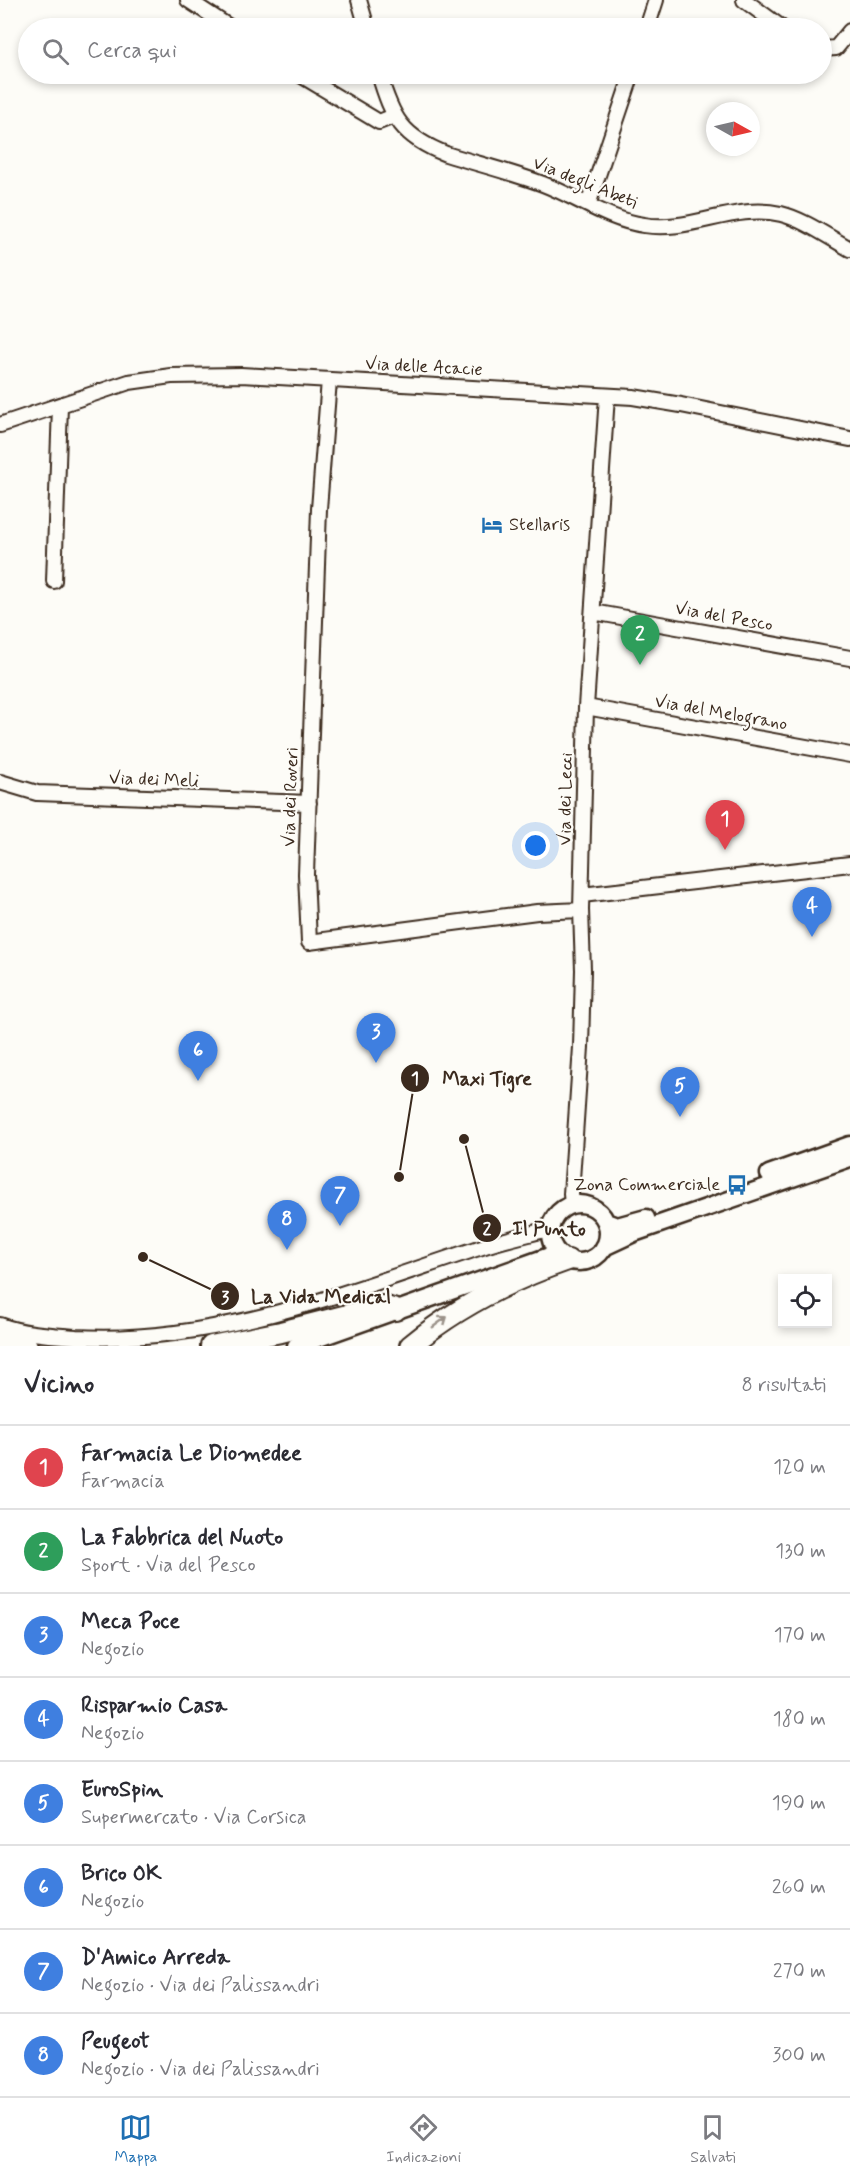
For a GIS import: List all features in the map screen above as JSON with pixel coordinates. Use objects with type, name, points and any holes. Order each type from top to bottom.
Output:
[{"type":"highway","points":[[410,1346],[451,1314],[563,1257]]},
{"type":"highway","points":[[211,1346],[281,1332],[382,1306],[396,1310]]},
{"type":"main road","points":[[606,1222],[617,1226],[632,1223],[850,1144]]},
{"type":"main road","points":[[604,1247],[634,1233],[850,1158]]},
{"type":"main road","points":[[296,1346],[396,1310],[563,1257],[586,1262],[598,1255],[608,1237],[606,1222],[595,1208],[581,1203],[572,1204],[556,1213],[549,1229],[551,1243],[563,1257]]},
{"type":"street","points":[[188,0],[216,18]]},
{"type":"street","points":[[359,0],[364,18]]},
{"type":"street","points":[[650,18],[656,0]]},
{"type":"street","points":[[744,0],[768,18]]},
{"type":"street","points":[[832,48],[836,48],[850,31]]},
{"type":"street","points":[[316,84],[379,122],[394,116]]},
{"type":"street","name":"Via degli Abeti","points":[[382,84],[394,116],[405,130],[431,148],[544,184],[632,223],[647,226],[696,222],[753,211],[781,214],[850,249]]},
{"type":"street","points":[[588,205],[629,84]]},
{"type":"street","name":"Via delle Acacie","points":[[0,425],[129,382],[171,376],[241,375],[607,396],[681,405],[850,440]]},
{"type":"street","name":"Via dei Roveri","points":[[329,380],[319,509],[306,874],[309,942],[537,912],[581,910]]},
{"type":"street","name":"Via dei Lecci","points":[[572,1204],[581,1047],[583,970],[581,910],[586,707],[607,396]]},
{"type":"street","points":[[54,581],[60,406]]},
{"type":"street","name":"Via del Pesco","points":[[592,612],[850,658]]},
{"type":"street","name":"Via del Melograno","points":[[586,707],[850,755]]},
{"type":"street","name":"Via dei Meli","points":[[0,782],[37,793],[309,803]]},
{"type":"street","points":[[582,896],[850,864]]},
{"type":"street","points":[[0,1325],[42,1335],[93,1338],[148,1337],[223,1326],[409,1272],[486,1245],[549,1229]]},
{"type":"place","name":"Stellaris","points":[[492,525]]},
{"type":"place","name":"La Fabbrica del Nuoto","points":[[640,665]]},
{"type":"place","name":"Farmacia Le Diomedee","points":[[725,850]]},
{"type":"place","name":"Risparmio Casa","points":[[812,937]]},
{"type":"place","name":"Meca Poce","points":[[376,1063]]},
{"type":"place","name":"Brico OK","points":[[198,1081]]},
{"type":"place","name":"EuroSpin","points":[[680,1117]]},
{"type":"place","name":"Il Punto","points":[[464,1139]]},
{"type":"place","name":"Maxi Tigre","points":[[399,1177]]},
{"type":"place","name":"Zona Commerciale","points":[[737,1185]]},
{"type":"place","name":"D'Amico Arreda","points":[[340,1226]]},
{"type":"place","name":"Peugeot","points":[[287,1250]]},
{"type":"place","name":"La Vida Medical","points":[[143,1257]]}]
